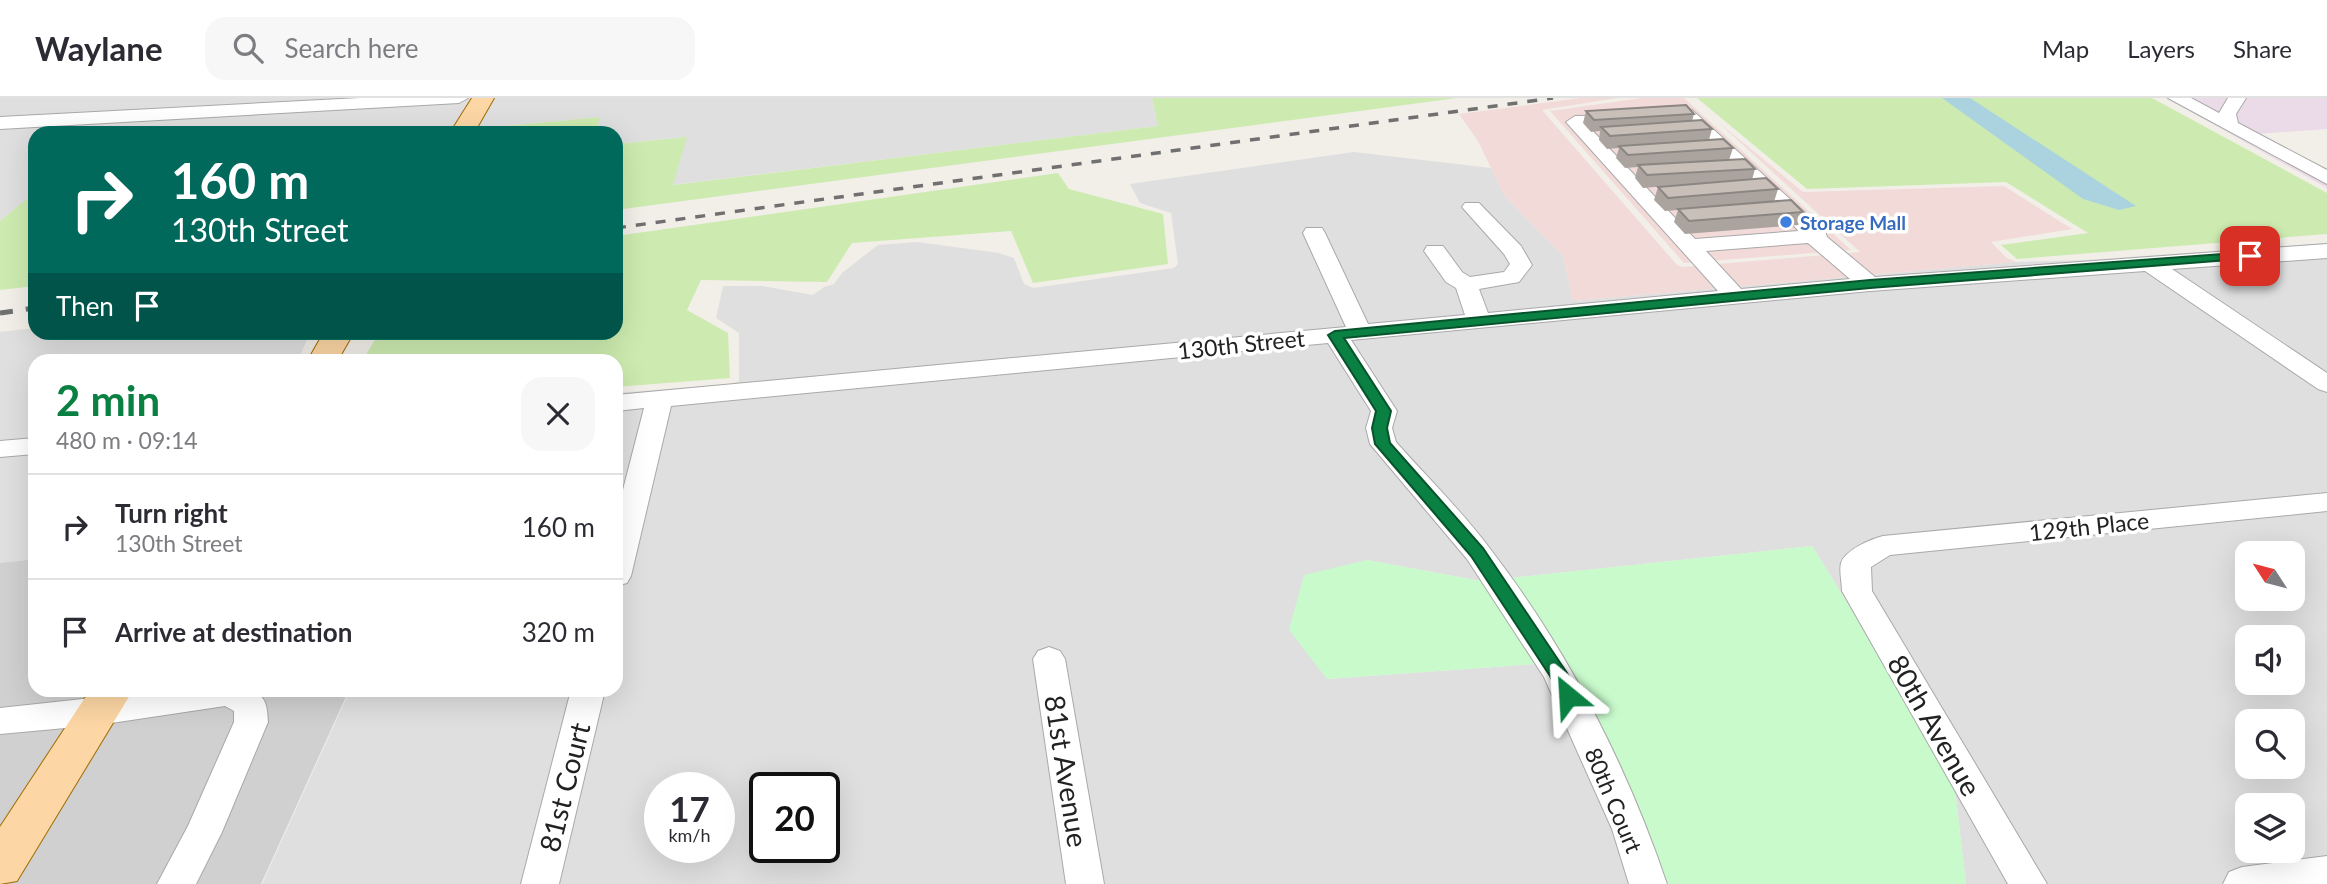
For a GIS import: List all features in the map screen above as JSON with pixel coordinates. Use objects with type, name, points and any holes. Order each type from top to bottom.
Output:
[{"type":"main road","points":[[466,126],[483,98]]},
{"type":"main road","points":[[0,867],[105,701]]},
{"type":"street","points":[[144,115],[162,98]]},
{"type":"street","points":[[0,123],[459,98]]},
{"type":"street","points":[[2177,98],[2327,178]]},
{"type":"street","points":[[2229,125],[2227,114],[2236,98]]},
{"type":"street","points":[[1736,297],[1575,122],[1686,114],[1817,236],[1814,237]]},
{"type":"street","points":[[1466,285],[1511,277],[1521,265],[1513,251],[1472,207]]},
{"type":"street","name":"80th Court","points":[[1314,233],[1348,333],[1384,411],[1379,428],[1383,444],[1477,552],[1558,673],[1630,829],[1648,884]]},
{"type":"street","points":[[1688,246],[1814,237],[1870,284]]},
{"type":"street","points":[[1435,251],[1454,277],[1466,285],[1479,321]]},
{"type":"street","name":"130th Street","points":[[623,403],[1870,284],[2327,251]]},
{"type":"street","points":[[2147,262],[2327,384]]},
{"type":"street","points":[[623,547],[659,400]]},
{"type":"street","points":[[0,449],[28,447]]},
{"type":"street","name":"129th Place","points":[[1856,563],[1883,546],[2327,502]]},
{"type":"street","name":"80th Avenue","points":[[1856,563],[1857,591],[2028,884]]},
{"type":"street","name":"81st Avenue","points":[[1049,659],[1085,884]]},
{"type":"street","points":[[0,721],[105,701],[167,697]]},
{"type":"street","points":[[176,884],[204,832],[251,722],[250,704],[237,697]]},
{"type":"street","name":"81st Court","points":[[540,884],[586,697]]},
{"type":"street","points":[[2242,884],[2327,872]]},
{"type":"shaded area","points":[[0,98],[1152,98],[1158,126],[672,185],[686,137],[623,143],[623,126],[597,126],[599,117],[504,126],[28,126],[28,198],[0,221]]},
{"type":"shaded area","points":[[1580,98],[1617,98],[1542,110],[1677,265],[1683,267],[1860,252],[1717,121],[1803,192],[2004,186],[2072,229],[1991,242],[2007,258],[2016,262],[1573,301],[1563,256],[1504,195],[1478,141],[1459,114]]},
{"type":"shaded area","points":[[1642,98],[1684,98],[1851,250],[1684,263],[1550,111]]},
{"type":"shaded area","points":[[2166,98],[2327,98],[2327,129],[2256,134],[2327,174],[2327,188]]},
{"type":"shaded area","points":[[1354,152],[1491,168],[1504,195],[1563,256],[1573,301],[2016,262],[2086,260],[2327,243],[2327,884],[1966,884],[1953,773],[1812,546],[1481,581],[1367,560],[1328,679],[1536,664],[1660,884],[262,884],[347,697],[623,697],[623,392],[730,384],[739,381],[739,333],[716,318],[723,286],[762,286],[813,295],[834,284],[842,273],[878,245],[917,242],[999,253],[1014,258],[1024,284],[1033,288],[1174,268],[1178,264],[1171,213],[1140,203],[1130,184]]},
{"type":"shaded area","points":[[28,329],[28,340],[307,340],[301,354],[28,354],[28,560],[0,563],[0,332]]},
{"type":"shaded area","points":[[28,560],[28,697],[346,697],[261,884],[0,884],[0,563]]},
{"type":"green space","points":[[1152,98],[1457,98],[623,209],[623,143],[687,137],[673,185],[1158,126]]},
{"type":"green space","points":[[1697,98],[2152,98],[2327,193],[2327,234],[2017,259],[2001,245],[2088,233],[2006,182],[1807,189]]},
{"type":"green space","points":[[600,117],[597,126],[505,126]]},
{"type":"green space","points":[[1058,173],[1069,189],[1163,214],[1168,264],[1033,283],[1011,231],[852,243],[827,282],[701,280],[687,310],[728,333],[730,378],[623,386],[623,354],[367,354],[375,340],[623,340],[623,235]]},
{"type":"green space","points":[[28,198],[28,287],[0,290],[0,221]]},
{"type":"green space","points":[[1812,546],[1953,773],[1966,884],[1660,884],[1536,664],[1327,679],[1289,630],[1304,575],[1367,560],[1481,581]]},
{"type":"water","points":[[1942,98],[1970,98],[2136,206],[2119,210],[2083,199]]},
{"type":"building","points":[[1686,105],[1694,114],[1594,120],[1586,111]]},
{"type":"building","points":[[1702,120],[1712,129],[1610,136],[1601,127]]},
{"type":"building","points":[[1723,139],[1733,148],[1628,155],[1619,146]]},
{"type":"building","points":[[1745,159],[1755,169],[1647,175],[1638,165]]},
{"type":"building","points":[[1766,178],[1778,189],[1668,198],[1658,187]]},
{"type":"building","points":[[1791,200],[1803,212],[1689,221],[1678,209]]},
{"type":"railway","points":[[623,227],[1553,98]]},
{"type":"railway","points":[[0,313],[28,309]]},
{"type":"place","name":"Storage Mall","points":[[1786,222]]},
{"type":"route","points":[[1568,696],[1558,673],[1477,552],[1383,444],[1379,428],[1384,411],[1335,335],[1870,284],[2250,256]]}]
